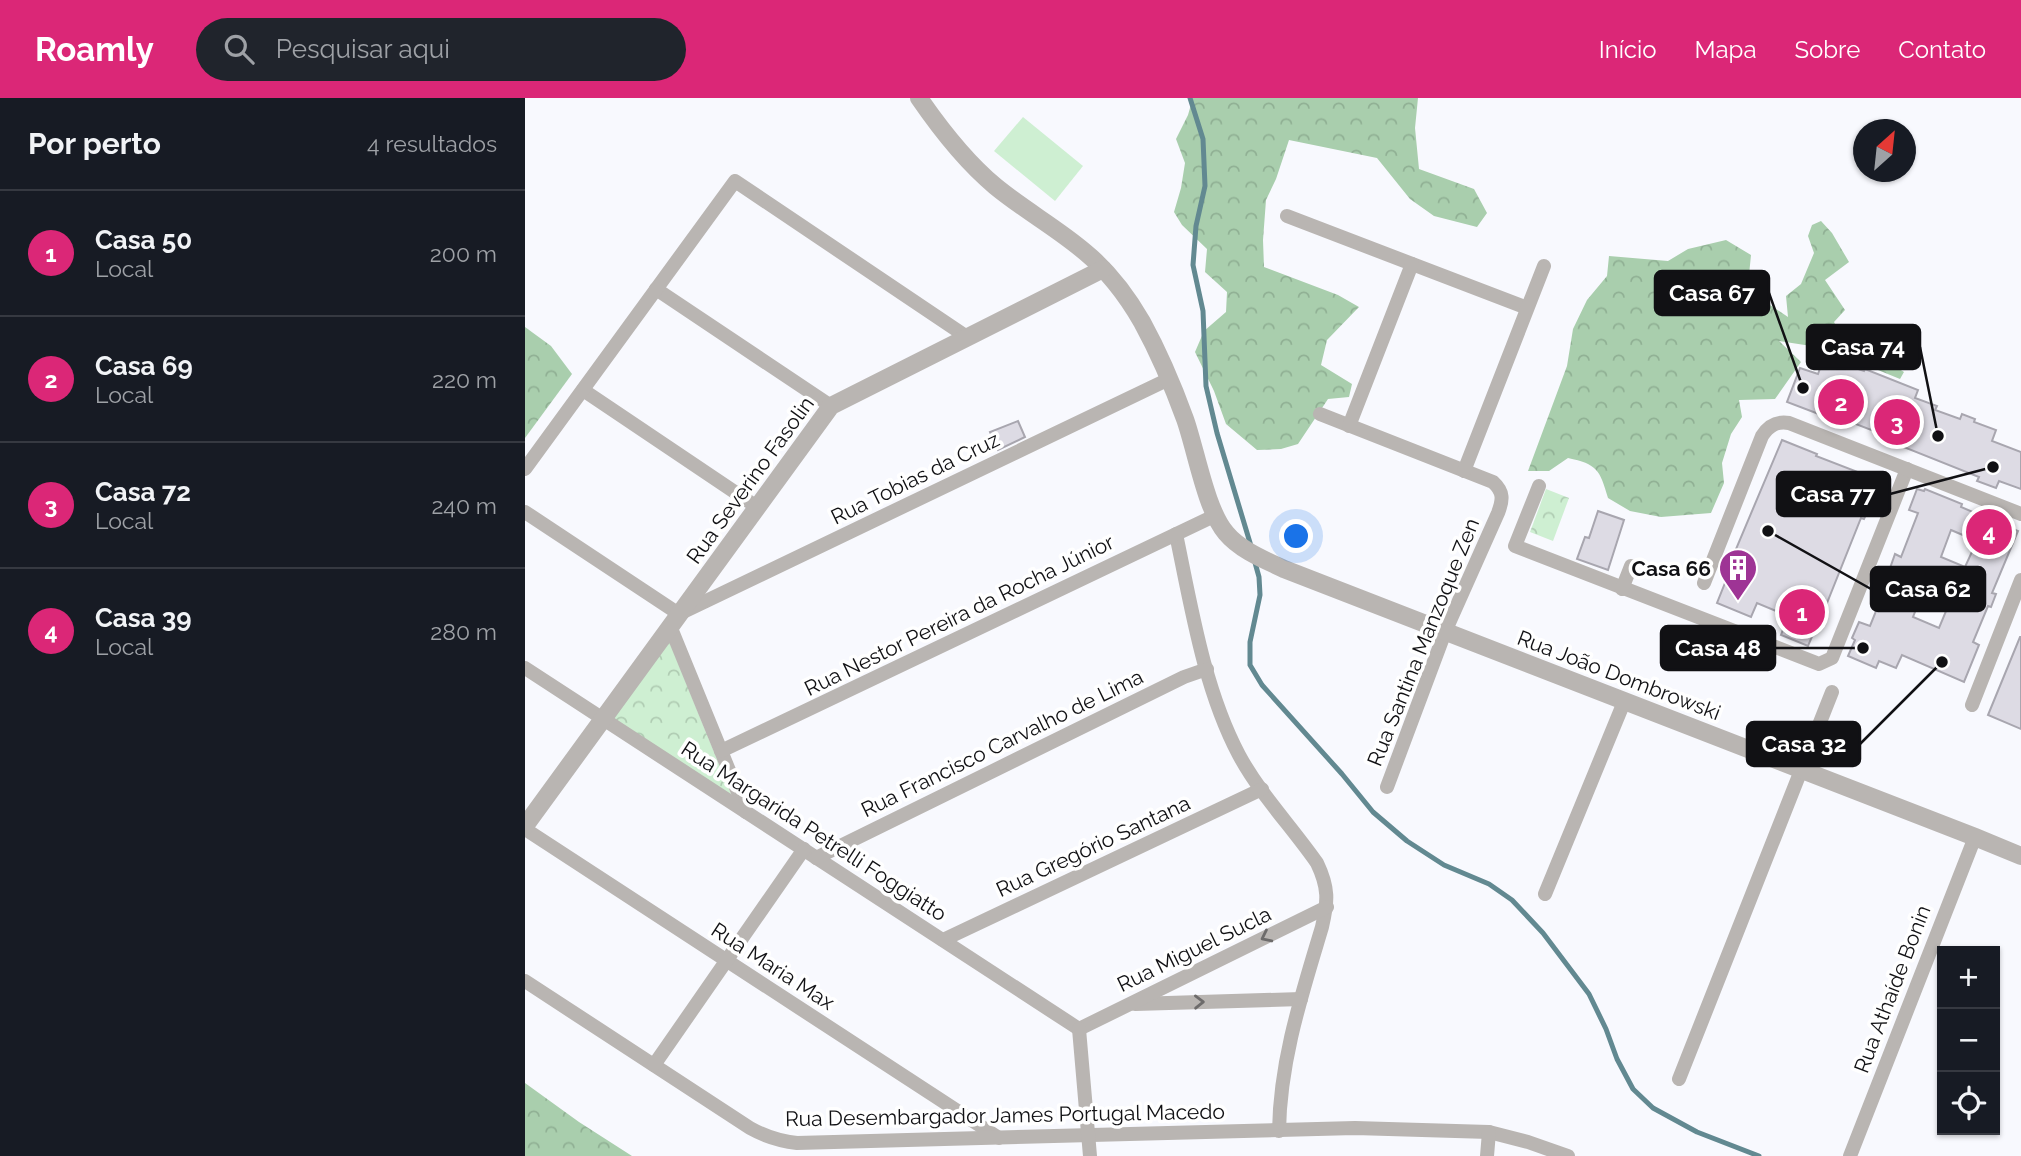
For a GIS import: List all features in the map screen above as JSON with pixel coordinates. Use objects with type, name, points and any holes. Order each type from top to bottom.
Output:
[{"type":"street","points":[[919,98],[949,138],[986,177],[1086,253],[1122,292],[1141,320],[1170,379],[1215,516]]},
{"type":"street","points":[[525,469],[735,181],[967,337]]},
{"type":"street","points":[[1287,216],[1527,308]]},
{"type":"street","points":[[1349,426],[1412,264]]},
{"type":"street","points":[[1320,414],[1464,471],[1544,266]]},
{"type":"street","name":"Rua Severino Fasolin","points":[[525,827],[831,406],[1103,269]]},
{"type":"street","points":[[656,289],[831,406]]},
{"type":"street","name":"Rua Tobias da Cruz","points":[[675,620],[1170,379]]},
{"type":"street","points":[[583,390],[757,507]]},
{"type":"street","points":[[1704,583],[1762,436],[1773,424],[1780,422],[1789,423],[2021,513]]},
{"type":"street","points":[[1539,486],[1515,546],[1812,662],[1824,663],[1832,657],[1907,469]]},
{"type":"street","name":"Rua Santina Manzoque Zen","points":[[1387,787],[1445,632],[1498,513],[1502,495],[1500,488],[1493,482],[1464,471]]},
{"type":"street","points":[[525,512],[675,620],[746,812]]},
{"type":"street","name":"Rua Nestor Pereira da Rocha Júnior","points":[[722,751],[1215,516]]},
{"type":"street","name":"Rua João Dombrowski","points":[[1215,516],[1227,535],[1271,563],[2021,856]]},
{"type":"street","points":[[1176,534],[1207,668],[1229,734],[1239,755],[1325,878],[1327,907],[1283,1074],[1279,1131]]},
{"type":"street","points":[[1622,589],[1631,566]]},
{"type":"street","points":[[1972,705],[2021,580]]},
{"type":"street","name":"Rua Margarida Petrelli Foggiatto","points":[[525,668],[1079,1029]]},
{"type":"street","name":"Rua Francisco Carvalho de Lima","points":[[654,1065],[727,961],[810,853],[1207,668]]},
{"type":"street","points":[[1679,1079],[1832,692]]},
{"type":"street","points":[[1545,894],[1624,702]]},
{"type":"street","name":"Rua Gregório Santana","points":[[943,940],[1262,789]]},
{"type":"street","name":"Rua Maria Max","points":[[525,827],[999,1138]]},
{"type":"street","name":"Rua Athaíde Bonin","points":[[1850,1156],[1975,837]]},
{"type":"street","name":"Rua Miguel Sucla","points":[[1079,1029],[1327,907]]},
{"type":"street","name":"Rua Desembargador James Portugal Macedo","points":[[525,981],[750,1128],[779,1141],[797,1143],[1355,1128],[1489,1132],[1569,1156]]},
{"type":"street","points":[[1131,1004],[1301,999]]},
{"type":"street","points":[[1079,1029],[1090,1156]]},
{"type":"street","points":[[1487,1156],[1489,1132]]},
{"type":"green space","points":[[1188,98],[1418,98],[1415,128],[1419,169],[1474,189],[1487,213],[1477,227],[1434,216],[1410,199],[1377,158],[1289,140],[1266,200],[1264,267],[1338,295],[1359,307],[1327,340],[1321,365],[1352,384],[1349,397],[1328,399],[1298,444],[1281,449],[1257,450],[1226,424],[1195,352],[1204,331],[1226,312],[1227,292],[1205,272],[1207,249],[1182,225],[1174,212],[1185,163],[1176,139],[1188,115],[1192,101]]},
{"type":"green space","points":[[1023,117],[1083,166],[1055,201],[994,151]]},
{"type":"green space","points":[[1821,221],[1832,233],[1849,262],[1825,280],[1845,310],[1834,322],[1846,346],[1868,358],[1878,352],[1891,354],[1893,365],[1904,372],[1900,379],[1824,348],[1779,341],[1801,362],[1775,399],[1739,400],[1742,417],[1731,434],[1722,463],[1724,483],[1711,513],[1661,517],[1630,511],[1608,498],[1596,470],[1585,463],[1568,458],[1549,471],[1528,471],[1567,366],[1573,329],[1587,300],[1607,276],[1609,256],[1668,261],[1688,249],[1726,240],[1751,255],[1749,275],[1767,303],[1788,317],[1786,296],[1801,284],[1814,253],[1808,236],[1812,225]]},
{"type":"green space","points":[[525,327],[551,346],[572,374],[525,438]]},
{"type":"green space","points":[[1546,489],[1569,498],[1553,541],[1530,532]]},
{"type":"green space","points":[[668,638],[734,801],[611,717]]},
{"type":"green space","points":[[525,1083],[579,1122],[632,1156],[525,1156]]},
{"type":"building","points":[[1824,357],[1864,371],[1865,369],[1918,390],[1915,398],[1937,406],[1935,410],[1960,419],[1962,414],[1975,419],[1974,422],[1996,430],[1992,441],[2021,452],[2021,489],[1999,481],[1996,488],[1977,481],[1979,477],[1881,438],[1882,434],[1787,402],[1800,368],[1818,374]]},
{"type":"building","points":[[1018,421],[1025,437],[998,450],[990,432]]},
{"type":"building","points":[[1782,440],[1881,481],[1864,519],[1861,518],[1808,646],[1781,635],[1788,616],[1757,603],[1751,617],[1717,603],[1736,549]]},
{"type":"building","points":[[1917,489],[1925,489],[2018,531],[1992,593],[1996,594],[1991,607],[1988,606],[1973,642],[1979,645],[1964,682],[1902,655],[1896,668],[1879,661],[1876,668],[1848,656],[1859,622],[1870,626],[1885,589],[1880,587],[1895,554],[1901,557],[1918,513],[1909,510]],"holes":[[[1951,530],[1977,541],[1965,567],[1941,557]],[[1931,582],[1954,592],[1939,628],[1913,617],[1926,584],[1929,586]]]},
{"type":"building","points":[[1598,511],[1624,520],[1608,570],[1577,559],[1585,537],[1589,538]]},
{"type":"building","points":[[2021,637],[2021,729],[1988,715]]},
{"type":"waterway","points":[[1190,98],[1203,139],[1205,186],[1196,226],[1193,265],[1203,311],[1206,386],[1217,433],[1251,546]]},
{"type":"waterway","points":[[1254,559],[1260,595],[1250,642],[1250,665],[1262,685],[1373,812],[1407,841],[1444,865],[1489,884],[1512,900],[1543,933],[1589,994],[1633,1089],[1653,1108],[1697,1132],[1759,1156]]},
{"type":"place","name":"Casa 67","points":[[1803,388]]},
{"type":"place","name":"Casa 69","points":[[1841,402]]},
{"type":"place","name":"Casa 72","points":[[1897,422]]},
{"type":"place","name":"Casa 74","points":[[1938,436]]},
{"type":"place","name":"Casa 77","points":[[1993,467]]},
{"type":"place","name":"Casa 62","points":[[1768,531]]},
{"type":"place","name":"Casa 39","points":[[1989,532]]},
{"type":"place","name":"Casa 66","points":[[1738,602]]},
{"type":"place","name":"Casa 50","points":[[1802,612]]},
{"type":"place","name":"Casa 48","points":[[1863,648]]},
{"type":"place","name":"Casa 32","points":[[1942,662]]}]
